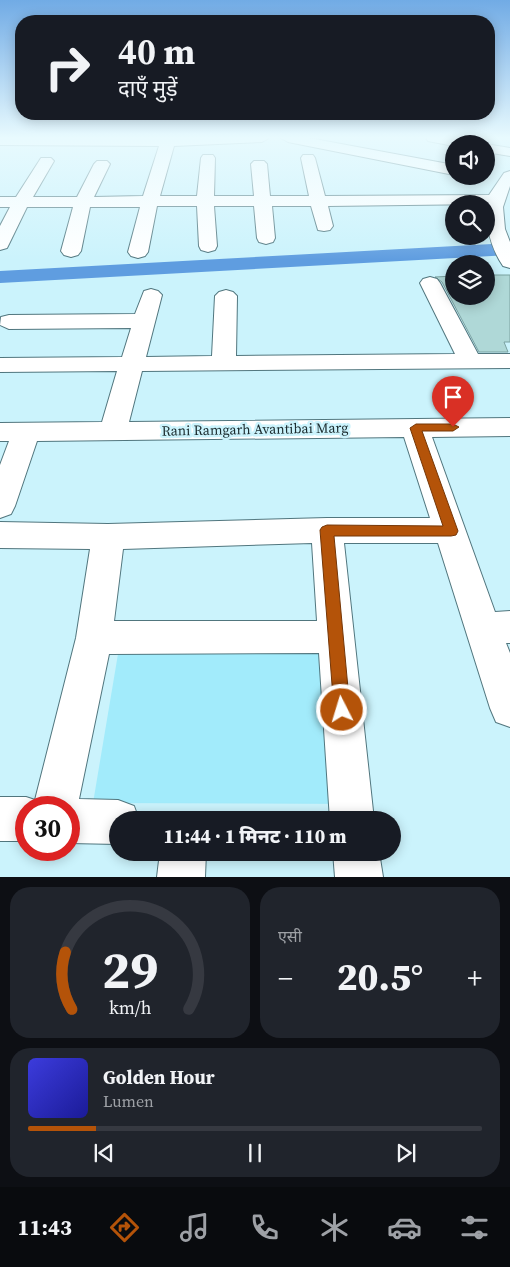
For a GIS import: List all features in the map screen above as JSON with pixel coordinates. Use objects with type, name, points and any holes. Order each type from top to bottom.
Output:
[{"type":"street","points":[[0,244],[35,179]]},
{"type":"street","points":[[71,251],[83,202],[95,179]]},
{"type":"street","points":[[138,252],[157,179]]},
{"type":"street","points":[[207,179],[205,202],[208,246]]},
{"type":"street","points":[[261,179],[266,238]]},
{"type":"street","points":[[312,179],[324,226]]},
{"type":"street","points":[[495,200],[504,179]]},
{"type":"street","points":[[0,202],[445,201]]},
{"type":"street","points":[[495,228],[498,239],[509,260]]},
{"type":"street","points":[[430,283],[470,361]]},
{"type":"street","points":[[113,431],[151,296]]},
{"type":"street","points":[[224,363],[226,296]]},
{"type":"street","points":[[9,322],[144,320]]},
{"type":"street","points":[[0,365],[510,361]]},
{"type":"street","name":"Rani Ramgarh Avantibai Marg","points":[[13,432],[510,427]]},
{"type":"street","points":[[416,428],[451,531],[497,627],[510,708]]},
{"type":"street","points":[[0,506],[13,432]]},
{"type":"street","points":[[0,535],[108,538],[327,530],[451,531]]},
{"type":"street","points":[[327,530],[351,811]]},
{"type":"street","points":[[58,796],[94,638],[108,538]]},
{"type":"street","points":[[94,638],[335,638]]},
{"type":"street","points":[[0,819],[15,820]]},
{"type":"street","points":[[80,820],[109,822]]},
{"type":"street","points":[[181,877],[182,861]]},
{"type":"street","points":[[357,861],[359,877]]},
{"type":"shaded area","points":[[119,648],[345,649],[361,804],[93,803]]},
{"type":"building","points":[[495,275],[510,275],[510,342],[504,342],[508,352],[479,352],[454,305],[495,305]]},
{"type":"building","points":[[445,276],[445,288],[442,282],[435,277]]},
{"type":"waterway","points":[[0,277],[510,249]]},
{"type":"route","points":[[342,710],[327,530],[451,531],[416,428],[453,427]]}]
